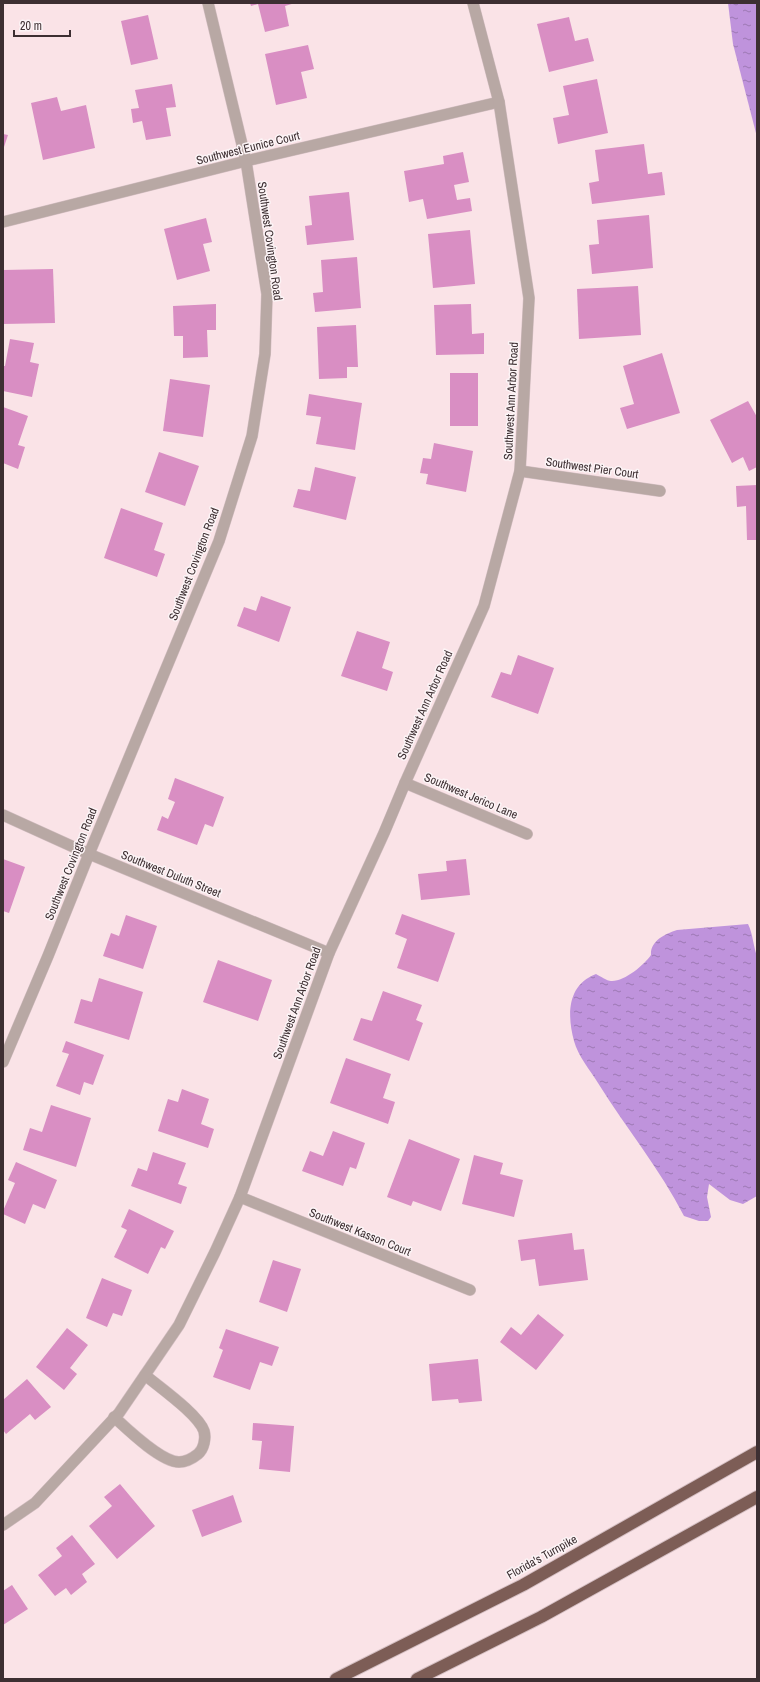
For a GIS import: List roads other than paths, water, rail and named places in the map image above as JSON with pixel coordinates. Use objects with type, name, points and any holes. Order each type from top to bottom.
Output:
[{"type":"highway","name":"Florida's Turnpike","points":[[336,1679],[523,1584],[757,1452]]},
{"type":"highway","points":[[417,1679],[541,1616],[757,1496]]},
{"type":"street","name":"Southwest Covington Road","points":[[3,1062],[219,541],[252,436],[265,354],[267,294],[246,162],[208,3]]},
{"type":"street","name":"Southwest Ann Arbor Road","points":[[3,1525],[35,1503],[114,1417],[179,1325],[240,1197],[329,953],[384,833],[484,606],[520,471],[529,298],[499,102],[473,3]]},
{"type":"street","name":"Southwest Eunice Court","points":[[3,222],[499,102]]},
{"type":"street","name":"Southwest Pier Court","points":[[520,471],[660,491]]},
{"type":"street","name":"Southwest Jerico Lane","points":[[405,783],[526,834]]},
{"type":"street","name":"Southwest Duluth Street","points":[[3,816],[89,854],[329,953]]},
{"type":"street","name":"Southwest Kasson Court","points":[[240,1197],[470,1290]]},
{"type":"street","points":[[114,1417],[161,1455],[173,1461],[178,1462],[187,1460],[200,1453],[205,1441],[204,1431],[197,1420],[145,1375]]},
{"type":"water","points":[[728,3],[757,3],[757,137],[733,44]]},
{"type":"water","points":[[748,924],[757,956],[757,1196],[743,1204],[730,1200],[709,1184],[707,1197],[711,1217],[708,1221],[699,1221],[684,1216],[654,1165],[581,1057],[574,1041],[570,1021],[570,1011],[574,993],[579,985],[586,979],[596,974],[611,981],[616,981],[628,976],[651,955],[651,950],[656,942],[668,934],[677,930]]}]
